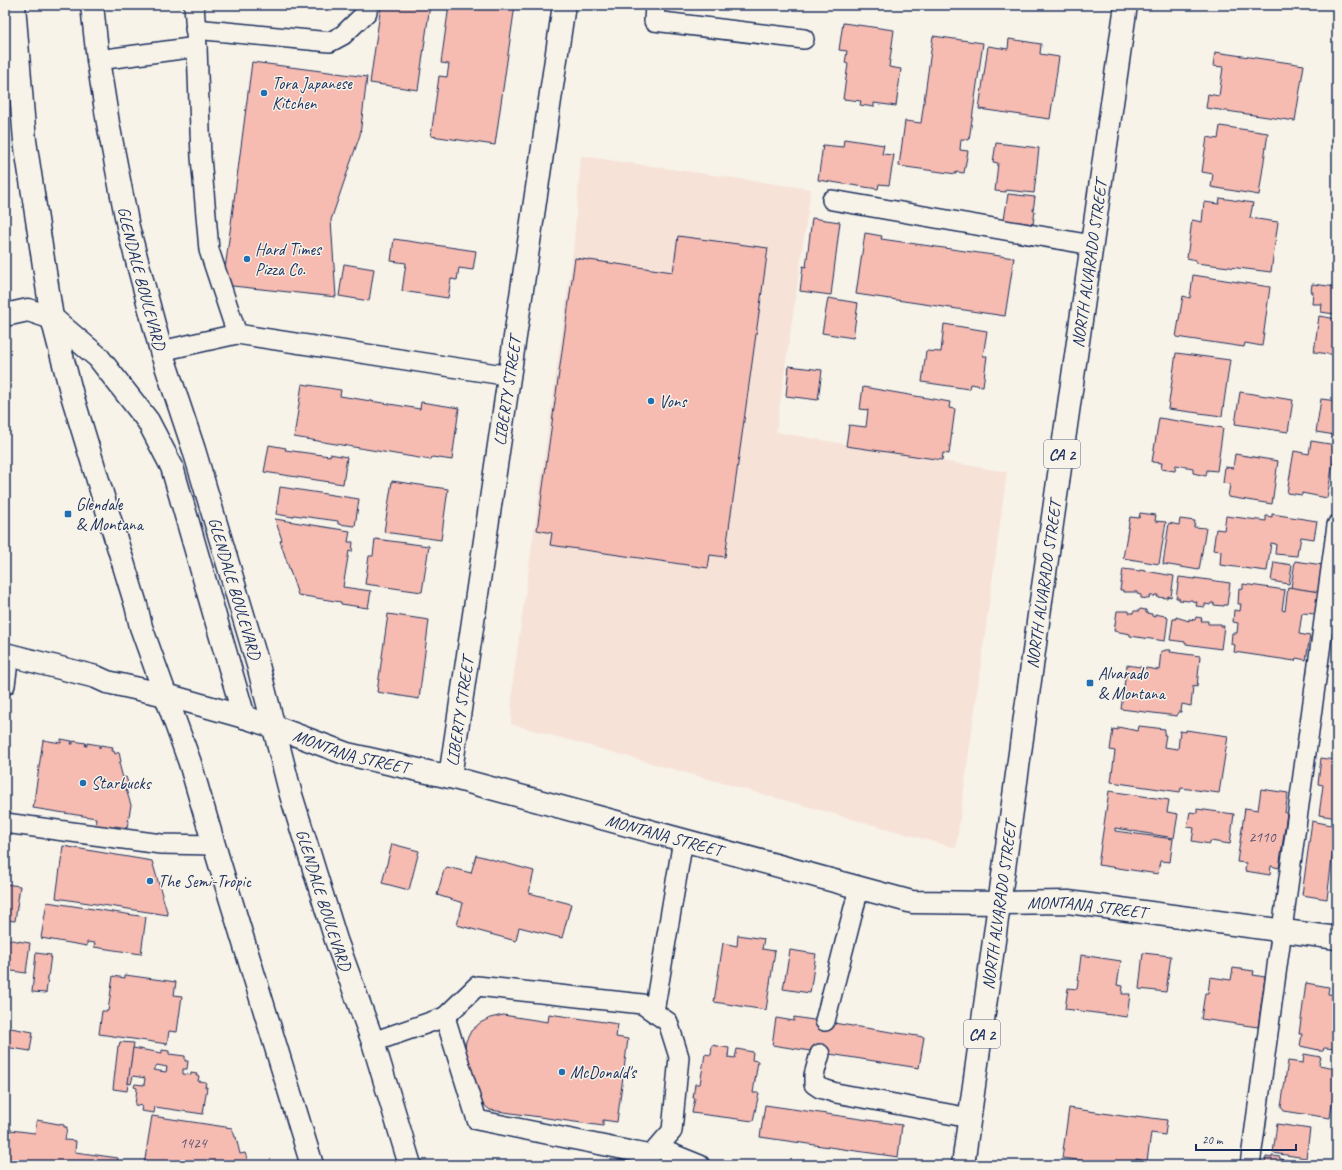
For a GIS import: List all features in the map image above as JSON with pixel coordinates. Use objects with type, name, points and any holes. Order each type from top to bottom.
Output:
[{"type":"main road","points":[[5,20],[10,5]]},
{"type":"main road","points":[[14,5],[25,140],[52,318],[72,395],[136,605],[141,627],[190,763],[312,1165]]},
{"type":"main road","name":"GLENDALE BOULEVARD","points":[[92,5],[98,60],[108,123],[128,227],[161,351],[207,495],[258,665],[292,795],[336,940],[373,1042],[410,1165]]},
{"type":"main road","name":"LIBERTY STREET","points":[[450,777],[564,5]]},
{"type":"main road","name":"NORTH ALVARADO STREET","points":[[964,1165],[1126,5]]},
{"type":"main road","points":[[5,315],[28,310],[52,318],[98,358],[148,421],[172,467],[244,717]]},
{"type":"main road","name":"MONTANA STREET","points":[[7,654],[96,677],[107,682],[166,695],[244,717],[347,754],[450,777],[912,902],[1074,903],[1337,938]]},
{"type":"lane","points":[[194,5],[201,157],[209,250],[237,334]]},
{"type":"lane","points":[[98,60],[196,38],[330,42],[343,35],[366,12],[368,5]]},
{"type":"lane","points":[[655,5],[654,21],[804,39]]},
{"type":"lane","points":[[832,200],[1092,245]]},
{"type":"lane","points":[[161,351],[237,334],[510,376]]},
{"type":"lane","points":[[1250,1165],[1337,525]]},
{"type":"lane","points":[[5,685],[7,654]]},
{"type":"lane","points":[[5,823],[161,844],[214,845]]},
{"type":"lane","points":[[654,1012],[683,840]]},
{"type":"lane","points":[[825,1020],[859,888]]},
{"type":"lane","points":[[373,1042],[445,1017],[477,986],[642,1004],[668,1022],[680,1057],[672,1131],[651,1154],[477,1120],[445,1017]]},
{"type":"lane","points":[[820,1054],[814,1075],[814,1084],[820,1088],[836,1093],[970,1118]]},
{"type":"lane","points":[[658,1148],[700,1165]]},
{"type":"shaded area","points":[[581,156],[811,189],[776,432],[1007,472],[956,848],[511,724],[513,681],[573,252]]},
{"type":"building","points":[[330,5],[349,5],[348,8]]},
{"type":"building","points":[[381,5],[430,5],[418,90],[370,83]]},
{"type":"building","points":[[449,5],[515,5],[495,145],[431,136],[439,76],[447,77],[449,64],[441,63]]},
{"type":"building","points":[[843,23],[894,30],[889,67],[901,69],[896,106],[874,103],[874,107],[860,105],[861,101],[843,99],[848,64],[845,63],[847,51],[839,50]]},
{"type":"building","points":[[933,36],[983,43],[969,140],[961,139],[960,150],[968,151],[964,173],[956,172],[956,174],[899,166],[905,121],[921,123]]},
{"type":"building","points":[[1009,39],[1041,44],[1040,54],[1059,57],[1050,119],[979,109],[988,46],[1008,49]]},
{"type":"building","points":[[1215,52],[1304,65],[1295,121],[1206,108],[1208,94],[1219,96],[1223,67],[1213,66]]},
{"type":"building","points":[[252,62],[367,77],[360,135],[331,220],[336,297],[223,285]]},
{"type":"building","points":[[1220,126],[1268,133],[1259,195],[1211,187],[1213,174],[1202,172],[1207,137],[1218,139]]},
{"type":"building","points":[[844,139],[884,145],[882,154],[894,155],[889,185],[879,184],[878,189],[818,180],[823,145],[843,147]]},
{"type":"building","points":[[996,143],[1039,148],[1034,193],[1006,190],[1006,192],[995,191],[998,163],[993,162]]},
{"type":"building","points":[[1008,194],[1035,197],[1033,224],[1004,220]]},
{"type":"building","points":[[1220,198],[1253,203],[1250,218],[1278,222],[1271,272],[1196,263],[1196,260],[1187,258],[1192,220],[1202,222],[1204,202],[1219,204]]},
{"type":"building","points":[[812,218],[840,222],[831,295],[800,291],[803,266],[806,267]]},
{"type":"building","points":[[865,233],[882,236],[881,239],[1014,258],[1005,316],[856,294]]},
{"type":"building","name":"Vons","points":[[678,236],[768,248],[725,557],[710,555],[708,568],[550,545],[552,533],[537,530],[575,258],[673,272]]},
{"type":"building","points":[[394,239],[476,251],[473,270],[459,268],[457,280],[451,279],[448,298],[402,291],[406,263],[391,261]]},
{"type":"building","points":[[344,264],[374,269],[369,301],[339,296]]},
{"type":"building","points":[[1193,275],[1270,287],[1262,346],[1245,343],[1244,347],[1176,337],[1183,296],[1190,298]]},
{"type":"building","points":[[1312,284],[1337,287],[1337,307],[1336,306],[1334,314],[1321,312],[1322,304],[1312,304]]},
{"type":"building","points":[[828,298],[858,303],[853,338],[822,333]]},
{"type":"building","points":[[1319,316],[1337,319],[1337,355],[1314,352]]},
{"type":"building","points":[[944,324],[987,331],[983,356],[987,356],[983,386],[970,384],[969,389],[922,382],[926,351],[941,352]]},
{"type":"building","points":[[1176,353],[1230,360],[1222,416],[1168,409]]},
{"type":"building","points":[[789,366],[822,370],[818,400],[786,396]]},
{"type":"building","points":[[302,384],[341,390],[340,396],[420,409],[421,402],[459,408],[452,460],[432,457],[431,460],[294,437]]},
{"type":"building","points":[[863,387],[950,402],[949,408],[955,409],[949,454],[943,453],[942,460],[846,446],[849,425],[866,427],[868,410],[860,409]]},
{"type":"building","points":[[1240,392],[1293,400],[1288,432],[1235,424]]},
{"type":"building","points":[[1321,399],[1337,401],[1337,439],[1335,439],[1335,435],[1316,432]]},
{"type":"building","points":[[1159,418],[1223,428],[1217,471],[1207,470],[1206,476],[1193,473],[1193,468],[1176,465],[1175,471],[1161,469],[1162,463],[1152,462]]},
{"type":"building","points":[[1311,441],[1336,445],[1327,498],[1302,493],[1302,495],[1287,493],[1294,451],[1309,454]]},
{"type":"building","points":[[269,445],[286,448],[285,450],[347,457],[343,484],[264,472]]},
{"type":"building","points":[[1235,454],[1278,461],[1272,504],[1228,497],[1230,484],[1223,483],[1225,467],[1233,468]]},
{"type":"building","points":[[392,481],[448,489],[441,540],[384,532]]},
{"type":"building","points":[[280,487],[359,499],[355,526],[338,524],[338,521],[276,514]]},
{"type":"building","points":[[1140,513],[1156,515],[1155,521],[1166,522],[1159,564],[1123,558],[1130,517],[1139,518]]},
{"type":"building","points":[[1272,514],[1317,521],[1314,539],[1301,537],[1297,556],[1275,554],[1276,544],[1271,543],[1267,571],[1220,565],[1221,551],[1213,550],[1216,529],[1224,530],[1226,516],[1266,521],[1266,516],[1272,517]]},
{"type":"building","points":[[275,519],[350,531],[348,542],[353,542],[352,552],[349,551],[343,587],[371,591],[368,608],[298,595],[280,541],[282,540]]},
{"type":"building","points":[[1180,519],[1195,521],[1194,527],[1206,528],[1199,570],[1163,564],[1169,523],[1179,525]]},
{"type":"building","points":[[375,539],[429,546],[422,592],[365,584],[369,556],[373,556]]},
{"type":"building","points":[[1295,561],[1323,565],[1319,592],[1291,588]]},
{"type":"building","points":[[1274,562],[1292,565],[1289,584],[1271,581]]},
{"type":"building","points":[[1123,569],[1140,570],[1174,576],[1171,597],[1157,597],[1158,595],[1155,595],[1150,596],[1149,599],[1141,598],[1141,595],[1137,594],[1137,592],[1123,592],[1123,590],[1120,590]]},
{"type":"building","points":[[1179,577],[1230,583],[1227,605],[1213,605],[1214,603],[1211,603],[1210,605],[1205,604],[1205,607],[1196,606],[1197,602],[1192,600],[1179,600],[1179,598],[1176,598]]},
{"type":"building","points":[[1243,584],[1285,590],[1282,610],[1285,611],[1288,587],[1319,592],[1316,614],[1302,613],[1299,634],[1310,636],[1306,660],[1296,658],[1295,661],[1234,652],[1235,645],[1231,644],[1232,633],[1237,633],[1238,623],[1233,622],[1234,610],[1240,611],[1241,604],[1238,604],[1239,588],[1243,589]]},
{"type":"building","points":[[1140,609],[1146,610],[1146,613],[1152,614],[1152,616],[1155,617],[1155,614],[1168,618],[1165,641],[1130,636],[1130,634],[1114,631],[1117,611],[1129,611],[1129,613],[1133,613],[1134,611],[1139,611]]},
{"type":"building","points":[[388,614],[429,620],[419,699],[377,692]]},
{"type":"building","points":[[1176,617],[1189,621],[1189,619],[1195,620],[1196,617],[1202,618],[1201,621],[1208,621],[1208,624],[1221,624],[1221,626],[1224,626],[1221,649],[1170,640],[1173,619],[1176,619]]},
{"type":"building","points":[[1165,650],[1200,656],[1197,687],[1193,686],[1191,706],[1182,704],[1181,712],[1178,712],[1177,716],[1121,709],[1127,665],[1159,670],[1161,651]]},
{"type":"building","points":[[1139,726],[1165,729],[1164,735],[1166,735],[1164,747],[1178,749],[1180,731],[1186,732],[1186,730],[1228,736],[1219,793],[1181,788],[1180,792],[1111,782],[1115,751],[1110,750],[1113,729],[1118,730],[1118,727],[1138,731]]},
{"type":"building","points":[[61,739],[72,741],[71,744],[73,744],[73,741],[86,743],[85,746],[87,746],[87,743],[99,745],[99,748],[100,745],[113,747],[112,751],[114,751],[115,754],[119,752],[121,762],[119,763],[123,778],[126,777],[129,786],[125,786],[131,805],[127,828],[115,826],[114,832],[95,829],[96,818],[33,808],[43,740],[61,743]]},
{"type":"building","points":[[1336,748],[1337,818],[1319,815],[1323,785],[1318,784],[1321,758],[1335,760]]},
{"type":"building","points":[[1261,789],[1288,793],[1285,813],[1287,813],[1279,868],[1271,866],[1270,875],[1245,871],[1246,863],[1237,862],[1245,808],[1258,810]]},
{"type":"building","points":[[1109,791],[1169,800],[1167,812],[1178,814],[1174,838],[1115,828],[1115,831],[1173,839],[1170,862],[1160,861],[1158,874],[1098,865]]},
{"type":"building","points":[[1197,809],[1234,814],[1230,844],[1210,841],[1210,844],[1192,841],[1194,828],[1187,827],[1190,812],[1197,813]]},
{"type":"building","points":[[1312,821],[1336,826],[1327,899],[1302,895]]},
{"type":"building","points":[[392,844],[419,851],[409,890],[382,883]]},
{"type":"building","points":[[63,846],[152,861],[168,915],[56,898]]},
{"type":"building","points":[[476,855],[534,871],[529,893],[571,904],[562,938],[519,927],[516,941],[457,925],[463,903],[437,895],[444,870],[447,867],[471,873]]},
{"type":"building","points":[[5,884],[20,886],[15,921],[5,920]]},
{"type":"building","points":[[47,902],[146,917],[141,954],[94,947],[95,943],[87,942],[87,946],[41,938]]},
{"type":"building","points":[[738,935],[764,939],[762,949],[775,951],[766,1010],[714,1002],[723,943],[737,946]]},
{"type":"building","points":[[5,939],[30,943],[26,973],[5,970]]},
{"type":"building","points":[[790,950],[816,954],[810,993],[783,989]]},
{"type":"building","points":[[36,953],[51,955],[46,993],[32,992]]},
{"type":"building","points":[[1143,953],[1171,956],[1166,992],[1139,989]]},
{"type":"building","points":[[1081,955],[1121,961],[1117,985],[1123,986],[1122,994],[1130,994],[1127,1017],[1065,1009],[1068,988],[1077,989]]},
{"type":"building","points":[[1233,968],[1254,971],[1253,975],[1265,977],[1258,1027],[1201,1019],[1205,993],[1208,993],[1210,977],[1231,980]]},
{"type":"building","points":[[125,975],[176,982],[174,995],[182,996],[177,1032],[169,1031],[167,1044],[99,1034],[102,1011],[108,1011],[113,976],[125,978]]},
{"type":"building","points":[[1306,983],[1329,987],[1328,994],[1337,995],[1337,1049],[1324,1048],[1323,1051],[1319,1051],[1300,1046],[1302,1034],[1299,1034]]},
{"type":"building","points":[[549,1014],[618,1024],[616,1037],[628,1039],[617,1122],[603,1120],[603,1126],[490,1110],[478,1100],[464,1055],[466,1041],[471,1031],[480,1023],[490,1018],[503,1015],[548,1022]]},
{"type":"building","points":[[794,1017],[924,1037],[919,1068],[772,1045],[776,1018],[794,1021]]},
{"type":"building","points":[[5,1027],[33,1032],[30,1051],[5,1047]]},
{"type":"building","points":[[120,1042],[134,1043],[127,1091],[113,1089],[118,1046]]},
{"type":"building","points":[[712,1045],[729,1048],[728,1057],[735,1058],[737,1049],[753,1052],[752,1060],[758,1061],[753,1093],[759,1093],[753,1121],[692,1113],[695,1098],[693,1098],[695,1084],[700,1084],[705,1054],[711,1055]]},
{"type":"building","points":[[133,1048],[162,1053],[162,1050],[169,1051],[169,1054],[185,1056],[185,1061],[188,1061],[187,1069],[183,1069],[183,1074],[197,1074],[196,1076],[199,1076],[198,1081],[206,1082],[205,1087],[207,1087],[203,1114],[155,1107],[154,1113],[141,1111],[142,1106],[135,1105],[137,1088],[134,1087],[135,1084],[144,1085],[145,1078],[133,1076],[131,1084],[128,1083]],"holes":[[[157,1065],[167,1067],[166,1072],[153,1070]]]},
{"type":"building","points":[[1304,1054],[1321,1057],[1319,1065],[1335,1068],[1337,1070],[1330,1118],[1284,1111],[1281,1107],[1288,1061],[1303,1063]]},
{"type":"building","points":[[765,1105],[902,1125],[898,1157],[760,1137]]},
{"type":"building","points":[[1069,1108],[1136,1118],[1136,1116],[1167,1120],[1165,1135],[1151,1133],[1147,1161],[1136,1159],[1135,1165],[1116,1165],[1062,1158]]},
{"type":"building","points":[[152,1116],[232,1128],[240,1154],[245,1153],[248,1161],[245,1162],[246,1165],[144,1165]]},
{"type":"building","points":[[37,1120],[64,1125],[64,1127],[67,1127],[65,1140],[76,1141],[75,1152],[118,1158],[117,1165],[5,1164],[5,1126],[10,1127],[10,1130],[35,1133]]},
{"type":"building","points":[[1277,1124],[1310,1129],[1306,1158],[1273,1153]]},
{"type":"building","points":[[1272,1156],[1280,1157],[1280,1159],[1306,1163],[1306,1165],[1265,1165],[1266,1157],[1272,1158]]},
{"type":"place","name":"Tora Japanese Kitchen","points":[[264,93]]},
{"type":"place","name":"Hard Times Pizza Co.","points":[[247,259]]},
{"type":"place","name":"Vons","points":[[651,401]]},
{"type":"place","name":"Glendale & Montana","points":[[68,514]]},
{"type":"place","name":"Alvarado & Montana","points":[[1090,683]]},
{"type":"place","name":"Starbucks","points":[[83,783]]},
{"type":"place","name":"The Semi-Tropic","points":[[150,881]]},
{"type":"place","name":"McDonald's","points":[[562,1072]]}]
